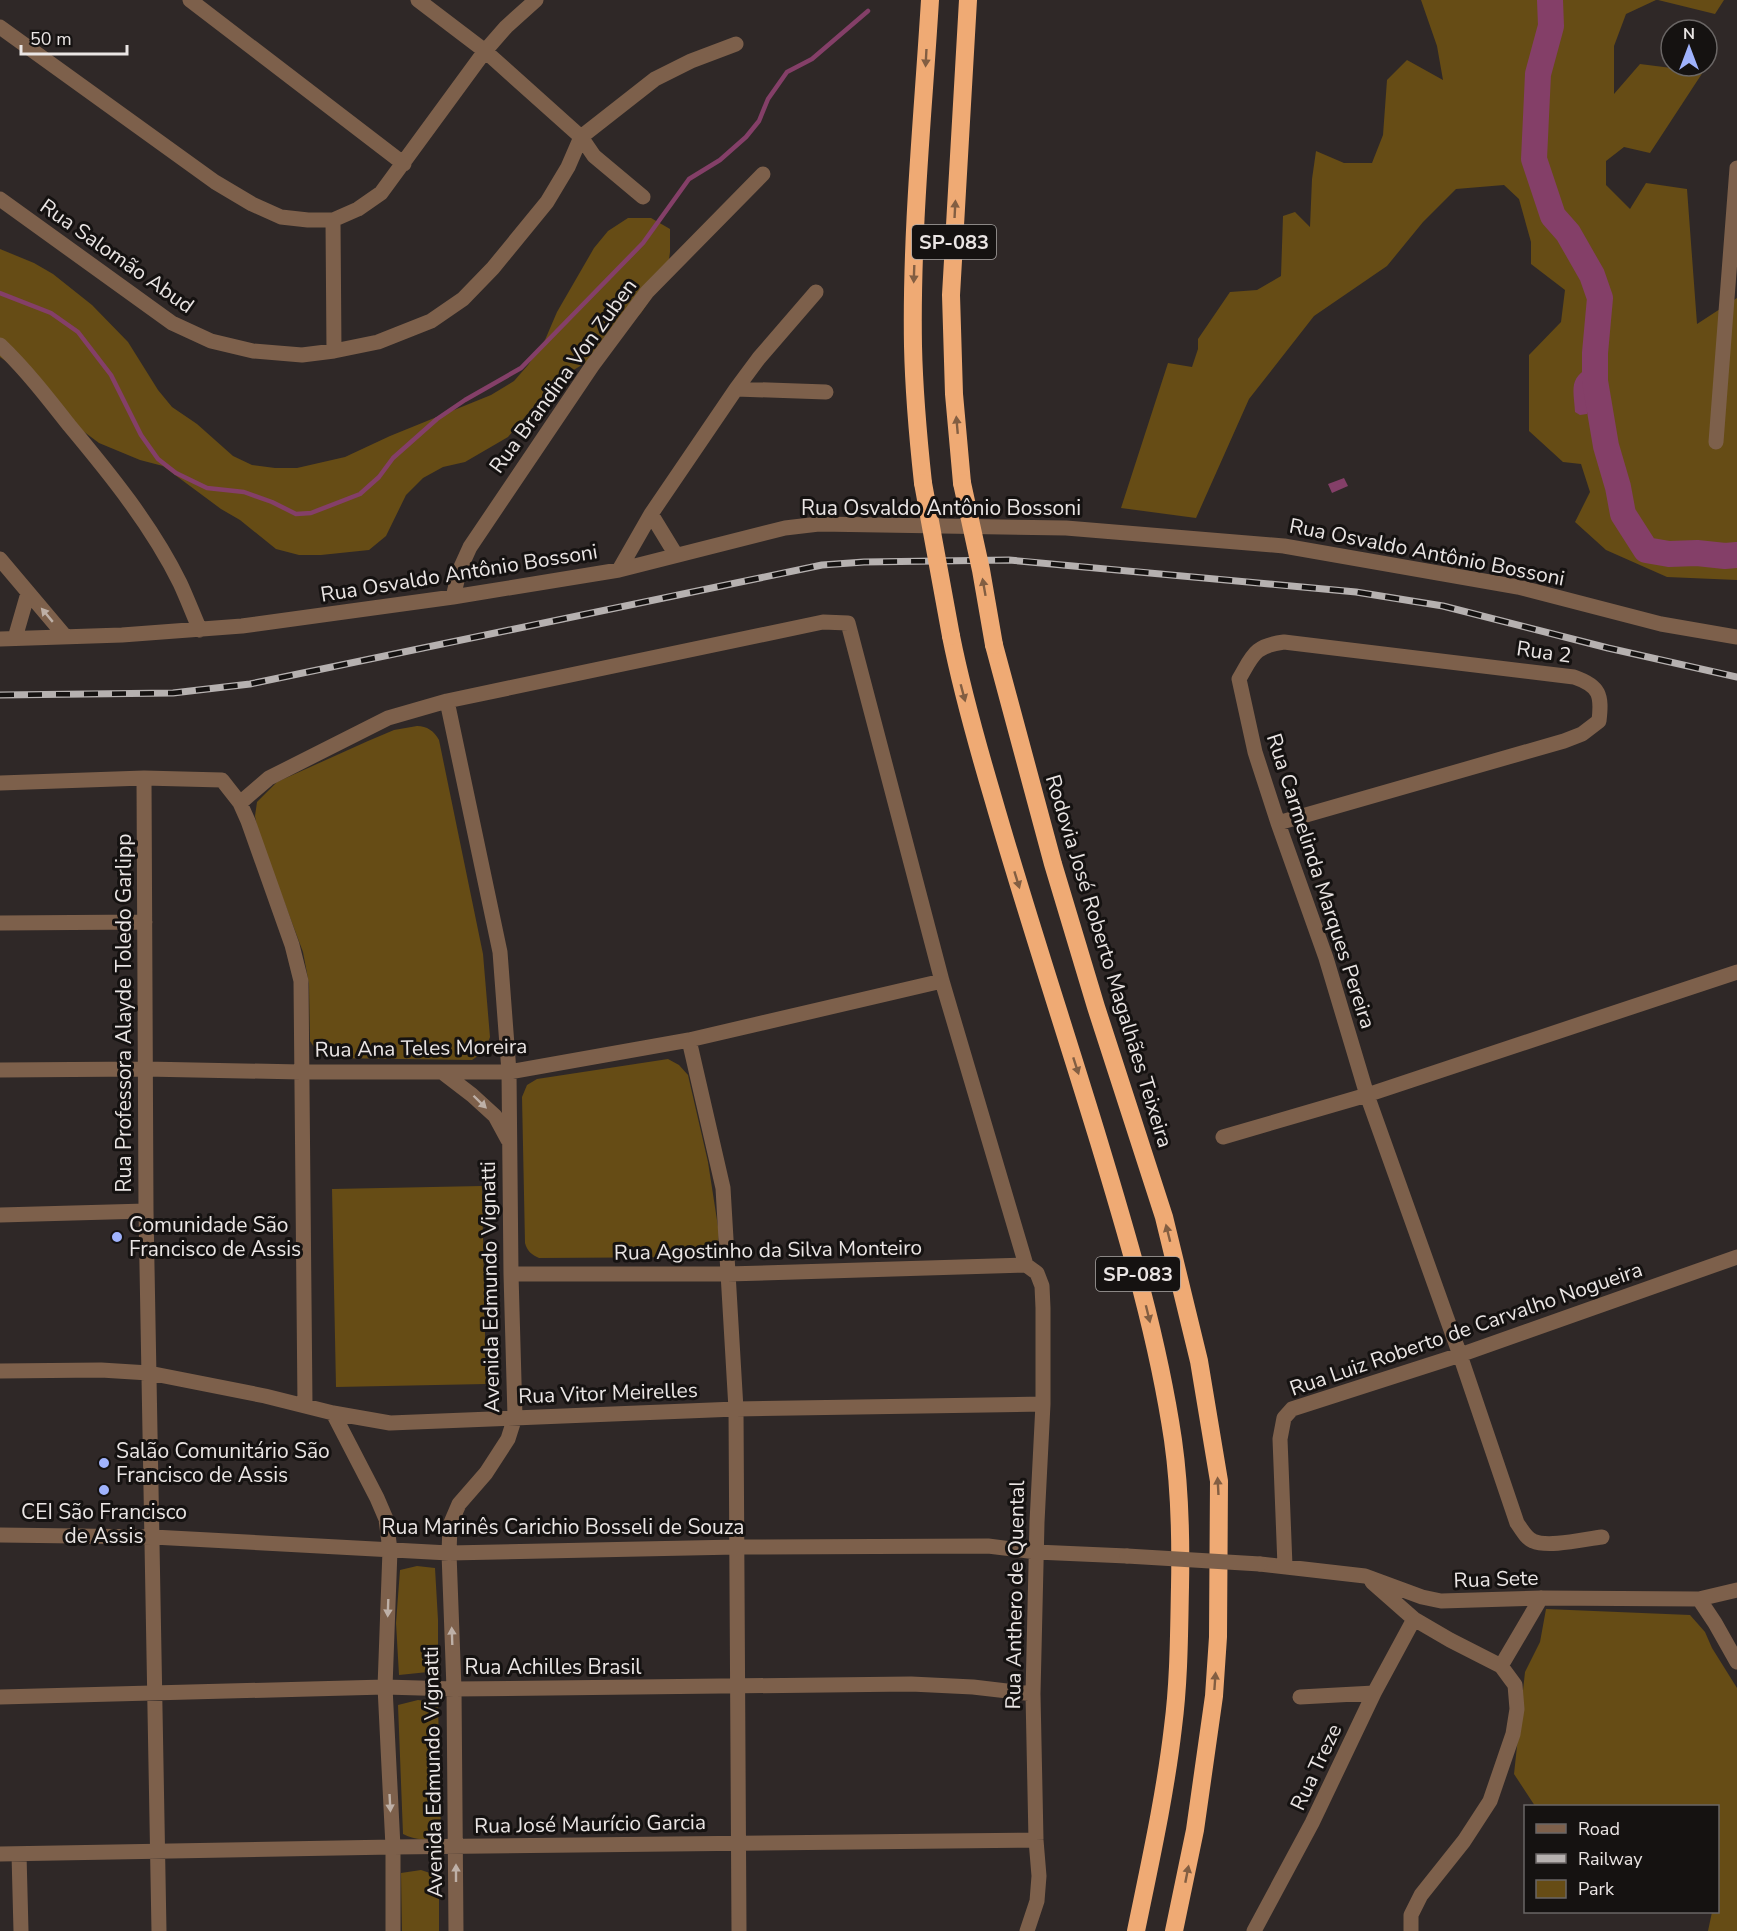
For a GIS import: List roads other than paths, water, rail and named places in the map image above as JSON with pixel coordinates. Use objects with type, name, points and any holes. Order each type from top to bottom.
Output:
[{"type":"highway","name":"SP-083","points":[[930,0],[914,278],[913,345],[916,413],[923,483],[960,680],[1007,848],[1117,1199],[1155,1341],[1173,1442],[1179,1494],[1181,1545],[1179,1654],[1174,1725],[1156,1838],[1136,1931]]},
{"type":"highway","name":"Rodovia José Roberto Magalhães Teixeira","points":[[968,0],[951,295],[954,394],[962,483],[994,645],[1013,720],[1096,1007],[1164,1217],[1199,1361],[1219,1480],[1218,1637],[1214,1696],[1195,1830],[1174,1931]]},
{"type":"street","points":[[190,0],[404,164]]},
{"type":"street","points":[[418,0],[485,51],[581,137],[594,156],[643,196]]},
{"type":"street","points":[[0,27],[215,182],[252,204],[281,217],[333,220],[358,209],[381,192],[404,164],[485,51],[506,27],[536,0]]},
{"type":"street","name":"Rua Salomão Abud","points":[[0,199],[172,323],[211,341],[253,351],[302,355],[378,342],[431,321],[463,298],[493,268],[547,202],[568,167],[581,137],[655,79],[691,61],[736,44]]},
{"type":"street","points":[[1716,442],[1737,168]]},
{"type":"street","name":"Rua Brandina Von Zuben","points":[[453,597],[460,569],[470,547],[592,366],[647,292],[763,174]]},
{"type":"street","points":[[333,220],[334,351]]},
{"type":"street","points":[[619,570],[651,514],[736,389],[759,358],[816,292]]},
{"type":"street","points":[[0,345],[20,364],[95,456],[133,507],[180,583],[200,630]]},
{"type":"street","points":[[736,389],[826,392]]},
{"type":"street","points":[[651,514],[676,555]]},
{"type":"street","name":"Rua Osvaldo Antônio Bossoni","points":[[7,638],[200,630],[453,597],[619,570],[785,528],[819,524],[1066,528],[1284,546],[1518,587],[1661,624],[1737,637]]},
{"type":"street","points":[[0,559],[65,636]]},
{"type":"street","points":[[7,638],[28,593]]},
{"type":"street","name":"Rua Anthero de Quental","points":[[447,701],[823,622],[848,623],[942,981],[1026,1265],[1037,1274],[1042,1286],[1043,1404],[1036,1552],[1033,1694],[1036,1840],[1039,1876],[1037,1900],[1027,1931]]},
{"type":"street","name":"Rua 2","points":[[1239,679],[1259,649],[1268,644],[1284,642],[1574,677],[1590,682],[1597,690],[1601,702],[1599,721],[1582,734],[1564,741],[1278,823]]},
{"type":"street","name":"Rua Carmelinda Marques Pereira","points":[[1239,679],[1255,752],[1326,958],[1367,1095],[1517,1523],[1527,1538],[1545,1544],[1602,1537]]},
{"type":"street","points":[[240,803],[269,778],[388,718],[447,701]]},
{"type":"street","name":"Avenida Edmundo Vignatti","points":[[447,701],[500,952],[509,1072],[515,1418],[508,1439],[486,1473],[459,1504],[450,1525],[456,1931]]},
{"type":"street","points":[[0,783],[144,778],[222,780],[240,803],[292,945],[301,981],[305,1405]]},
{"type":"street","name":"Rua Professora Alayde Toledo Garlipp","points":[[144,778],[146,1211],[159,1931]]},
{"type":"street","points":[[0,923],[145,922]]},
{"type":"street","points":[[1223,1137],[1367,1095],[1737,972]]},
{"type":"street","name":"Rua Ana Teles Moreira","points":[[0,1070],[509,1072],[690,1040],[942,981]]},
{"type":"street","points":[[690,1040],[723,1188],[736,1409],[739,1931]]},
{"type":"street","points":[[442,1072],[495,1116],[509,1141]]},
{"type":"street","points":[[0,1215],[146,1211]]},
{"type":"street","name":"Rua Luiz Roberto de Carvalho Nogueira","points":[[1285,1566],[1280,1439],[1284,1418],[1292,1408],[1460,1355],[1737,1257]]},
{"type":"street","name":"Rua Agostinho da Silva Monteiro","points":[[511,1274],[727,1274],[1026,1265]]},
{"type":"street","name":"Rua Vitor Meirelles","points":[[0,1371],[101,1370],[150,1373],[305,1405],[333,1413],[390,1423],[736,1409],[1043,1404]]},
{"type":"street","name":"Avenida Edmundo Vignatti","points":[[333,1413],[377,1498],[386,1520],[390,1550],[385,1687],[393,1847],[393,1931]]},
{"type":"street","name":"Rua Marinês Carichio Bosseli de Souza","points":[[0,1535],[153,1537],[449,1553],[737,1547],[988,1546],[1036,1552],[1260,1564]]},
{"type":"street","name":"Rua Sete","points":[[1260,1564],[1365,1576],[1422,1597],[1441,1601],[1541,1598],[1699,1599],[1737,1590]]},
{"type":"street","points":[[1365,1576],[1414,1619],[1501,1666],[1515,1685],[1517,1709],[1513,1734],[1490,1801],[1464,1840],[1421,1895],[1411,1915],[1411,1931]]},
{"type":"street","points":[[1501,1666],[1541,1598]]},
{"type":"street","points":[[1699,1599],[1737,1662]]},
{"type":"street","name":"Rua Treze","points":[[1254,1931],[1312,1823],[1374,1693],[1414,1619]]},
{"type":"street","name":"Rua Achilles Brasil","points":[[0,1697],[385,1687],[454,1689],[911,1684],[973,1687],[1033,1694]]},
{"type":"street","points":[[1300,1697],[1374,1693]]},
{"type":"street","name":"Rua José Maurício Garcia","points":[[0,1854],[1036,1840]]},
{"type":"street","points":[[19,1854],[21,1931]]},
{"type":"waterway","points":[[1550,0],[1551,26],[1538,74],[1534,159],[1553,216],[1568,233],[1592,275],[1600,298],[1595,381],[1606,446],[1623,514],[1646,550],[1669,554],[1737,555]]},
{"type":"waterway","points":[[0,293],[51,313],[78,332],[111,375],[141,435],[158,459],[176,473],[207,488],[244,492],[296,514],[311,513],[360,494],[379,477],[393,458],[437,419],[521,368],[643,243],[689,179],[720,160],[746,137],[759,121],[768,99],[787,72],[812,59],[868,11]]},
{"type":"railway","points":[[0,695],[173,693],[250,684],[822,565],[864,562],[1009,560],[1356,592],[1443,606],[1608,648],[1737,677]]},
{"type":"place","name":"Comunidade São Francisco de Assis","points":[[117,1237]]},
{"type":"place","name":"Salão Comunitário São Francisco de Assis","points":[[104,1463]]},
{"type":"place","name":"CEI São Francisco de Assis","points":[[104,1490]]}]
